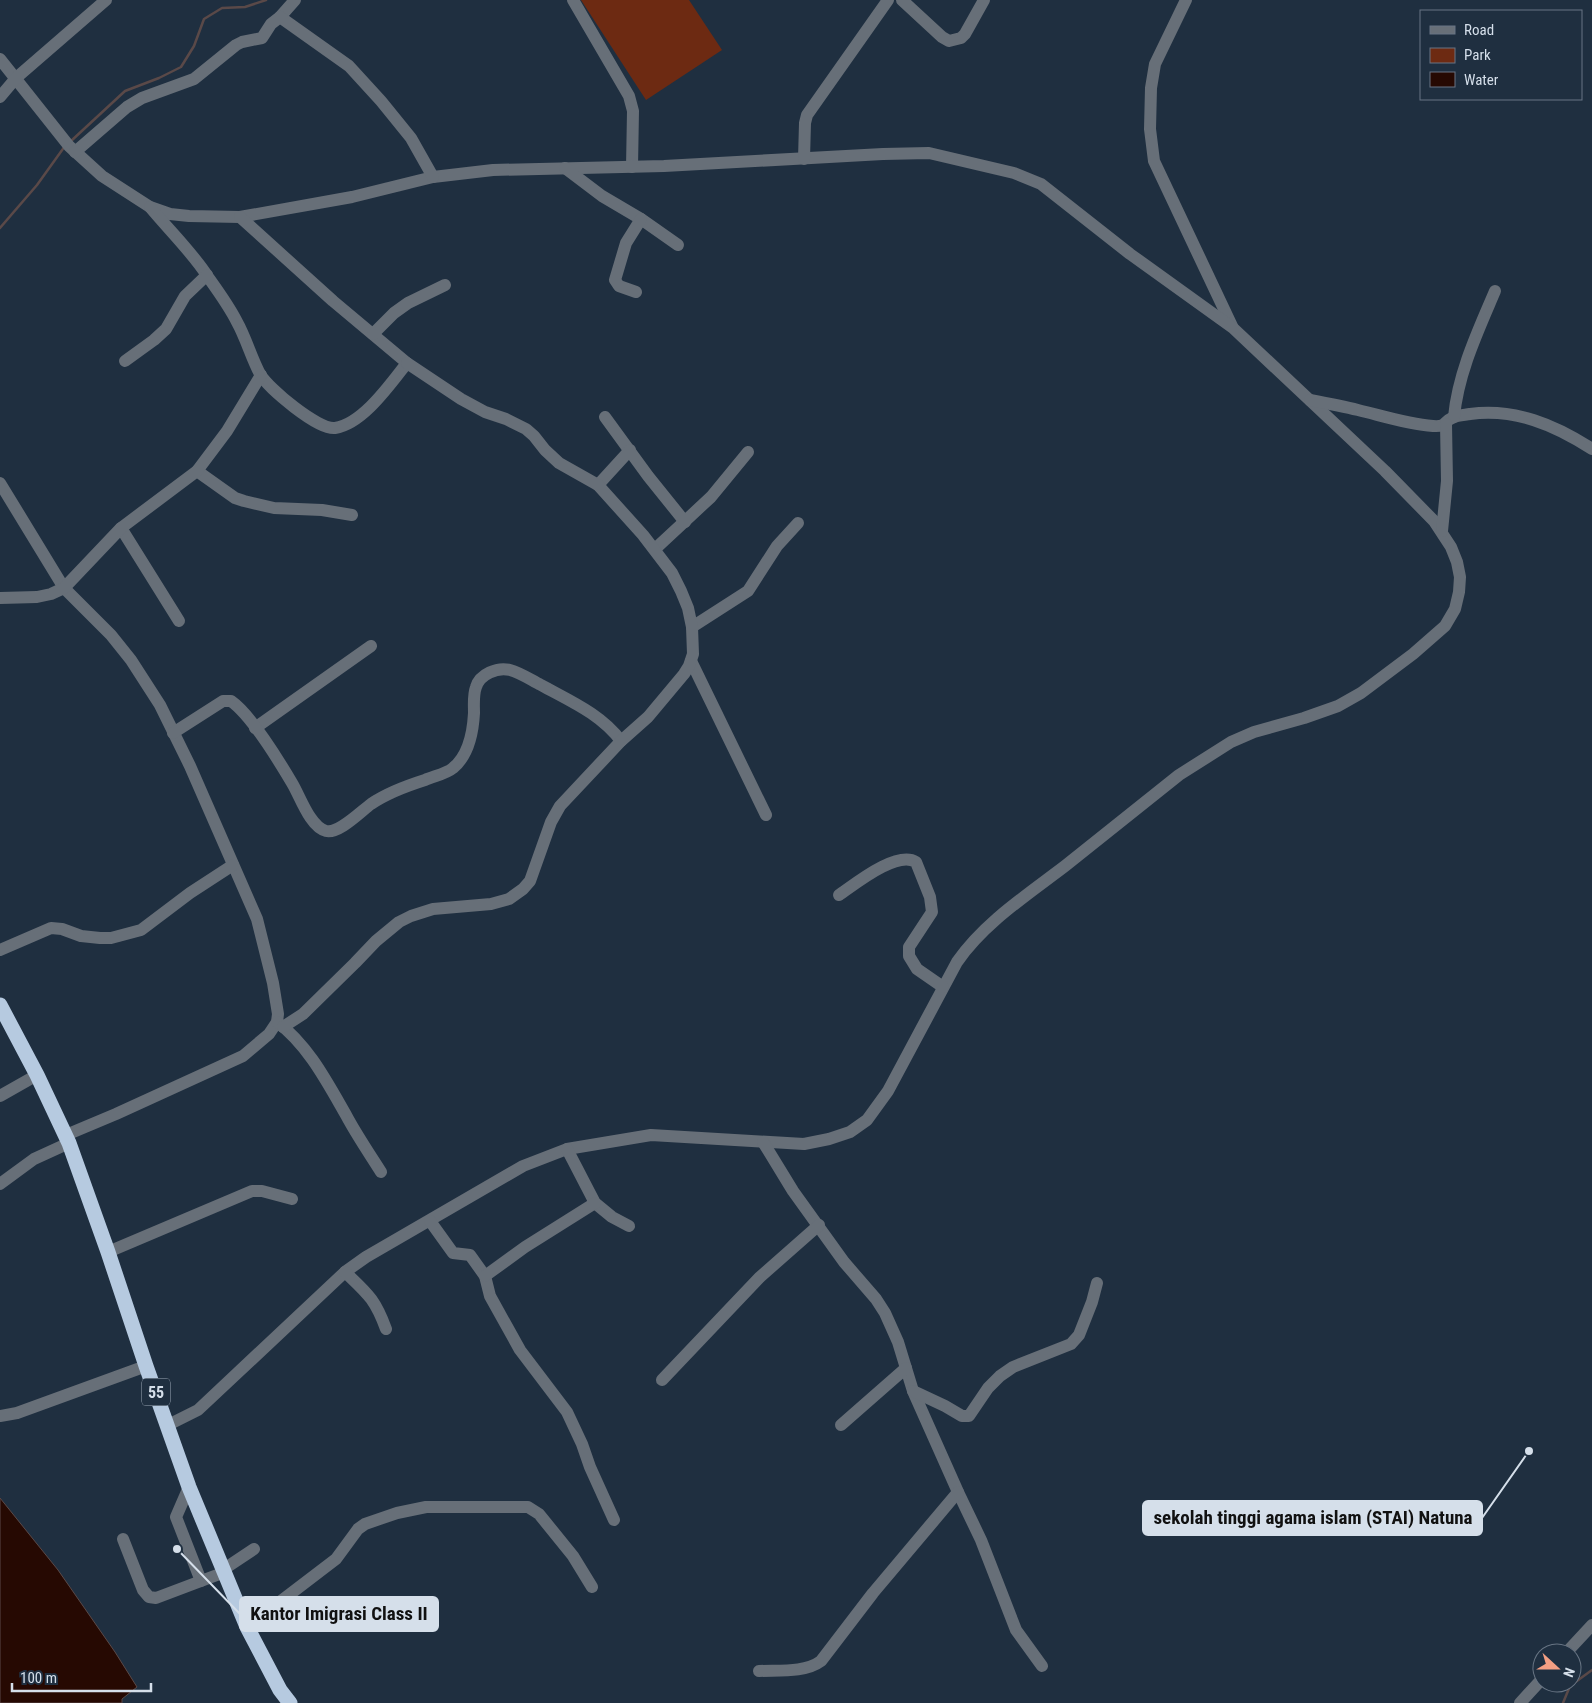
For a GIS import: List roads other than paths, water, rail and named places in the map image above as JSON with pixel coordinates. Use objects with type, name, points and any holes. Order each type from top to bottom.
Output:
[{"type":"highway","name":"55","points":[[0,1005],[68,1139],[189,1487],[247,1628],[280,1690],[290,1703]]},
{"type":"street","points":[[0,97],[16,78],[106,0]]},
{"type":"street","points":[[72,149],[127,107],[142,98],[194,79],[236,45],[248,40],[262,38],[271,24],[295,0]]},
{"type":"street","points":[[572,0],[629,96],[633,111],[632,167]]},
{"type":"street","points":[[804,159],[807,115],[888,0]]},
{"type":"street","points":[[902,0],[942,37],[949,41],[960,38],[965,34],[984,0]]},
{"type":"street","points":[[1186,0],[1155,64],[1151,88],[1150,129],[1154,161],[1233,328]]},
{"type":"street","points":[[280,17],[349,66],[381,100],[411,138],[433,177]]},
{"type":"street","points":[[0,59],[54,129],[72,149],[102,176],[150,207],[170,214],[240,217],[352,197],[433,177],[493,170],[632,167],[929,153],[1023,176],[1041,184],[1130,254],[1233,328],[1385,471],[1434,521],[1442,532],[1457,562],[1460,576],[1460,592],[1451,618],[1438,634],[1381,679],[1338,706],[1254,732],[1231,742],[1179,775],[1009,909],[978,936],[957,962],[888,1091],[868,1120],[850,1132],[804,1144],[651,1134],[567,1149],[523,1166],[430,1221],[382,1246],[346,1272],[198,1410],[168,1425]]},
{"type":"street","points":[[565,168],[602,196],[642,219],[678,245]]},
{"type":"street","points":[[150,207],[207,275],[236,321],[261,375],[281,396],[323,426],[333,428],[342,426],[363,414],[407,363]]},
{"type":"street","points":[[0,1184],[34,1159],[68,1139],[116,1114],[243,1056],[280,1024],[303,1014],[376,941],[400,922],[411,916],[433,909],[491,904],[509,899],[523,889],[530,881],[554,814],[620,741],[648,717],[684,674],[693,654],[692,627],[688,608],[682,591],[672,573],[655,549],[598,486],[559,463],[526,429],[486,412],[407,363],[333,301],[240,217]]},
{"type":"street","points":[[636,292],[619,286],[615,280],[626,243],[642,219]]},
{"type":"street","points":[[125,361],[166,329],[185,296],[207,275]]},
{"type":"street","points":[[373,334],[394,313],[408,303],[445,285]]},
{"type":"street","points":[[1442,532],[1450,420],[1464,369],[1495,291]]},
{"type":"street","points":[[0,598],[37,597],[51,594],[64,588],[121,528],[197,471],[227,431],[261,375]]},
{"type":"street","points":[[1310,400],[1403,422],[1434,426],[1450,420],[1485,412],[1513,414],[1546,424],[1572,436],[1592,449]]},
{"type":"street","points":[[605,417],[684,522]]},
{"type":"street","points":[[598,486],[630,450]]},
{"type":"street","points":[[655,549],[711,497],[748,452]]},
{"type":"street","points":[[197,471],[235,498],[244,501],[274,508],[322,510],[352,515]]},
{"type":"street","points":[[0,483],[64,588],[111,635],[131,660],[160,705],[209,809],[257,919],[273,983],[280,1024],[310,1056],[381,1172]]},
{"type":"street","points":[[692,627],[748,591],[778,546],[798,523]]},
{"type":"street","points":[[121,528],[180,621]]},
{"type":"street","points":[[255,728],[371,646]]},
{"type":"street","points":[[691,661],[766,815]]},
{"type":"street","points":[[173,733],[222,701],[231,701],[255,728],[292,782],[315,824],[326,831],[333,831],[342,827],[372,804],[398,789],[454,768],[466,751],[470,741],[477,685],[486,674],[499,669],[510,670],[524,676],[589,711],[614,732],[620,741]]},
{"type":"street","points":[[839,895],[886,865],[904,859],[916,862],[930,897],[932,912],[909,947],[908,956],[917,969],[943,987]]},
{"type":"street","points":[[0,950],[52,928],[62,928],[81,936],[100,938],[111,938],[142,930],[190,893],[233,865]]},
{"type":"street","points":[[0,1096],[36,1075]]},
{"type":"street","points":[[763,1142],[794,1191],[844,1262],[876,1299],[885,1313],[898,1342],[913,1391],[958,1492],[982,1540],[1016,1630],[1042,1666]]},
{"type":"street","points":[[567,1149],[595,1203],[608,1214],[629,1226]]},
{"type":"street","points":[[108,1252],[252,1191],[262,1191],[292,1199]]},
{"type":"street","points":[[485,1276],[519,1251],[595,1203]]},
{"type":"street","points":[[430,1221],[453,1253],[470,1255],[485,1276],[490,1296],[520,1350],[567,1412],[614,1520]]},
{"type":"street","points":[[662,1380],[760,1277],[819,1226]]},
{"type":"street","points":[[346,1272],[372,1298],[386,1329]]},
{"type":"street","points":[[913,1391],[962,1416],[969,1416],[988,1388],[1000,1376],[1013,1367],[1071,1344],[1079,1336],[1097,1283]]},
{"type":"street","points":[[0,1416],[17,1413],[146,1366]]},
{"type":"street","points":[[841,1425],[906,1368]]},
{"type":"street","points":[[189,1487],[176,1517],[201,1581]]},
{"type":"street","points":[[759,1671],[806,1668],[821,1662],[873,1593],[958,1492]]},
{"type":"street","points":[[247,1628],[336,1559],[358,1530],[365,1524],[397,1513],[426,1507],[528,1507],[539,1514],[573,1556],[592,1587]]},
{"type":"street","points":[[122,1539],[143,1590],[149,1597],[156,1598],[224,1570],[254,1549]]},
{"type":"street","points":[[1575,1643],[1592,1625]]},
{"type":"street","points":[[1520,1703],[1532,1690]]},
{"type":"water","points":[[0,1498],[58,1570],[137,1687],[122,1699],[122,1703],[0,1703]]},
{"type":"waterway","points":[[71,141],[125,91],[181,67],[194,46],[204,19],[222,8],[245,7],[266,0]]},
{"type":"waterway","points":[[0,228],[37,185],[65,146]]},
{"type":"waterway","points":[[1563,1703],[1570,1686],[1592,1670]]},
{"type":"place","name":"sekolah tinggi agama islam (STAI) Natuna","points":[[1529,1451]]},
{"type":"place","name":"Kantor Imigrasi Class II","points":[[177,1549]]}]
